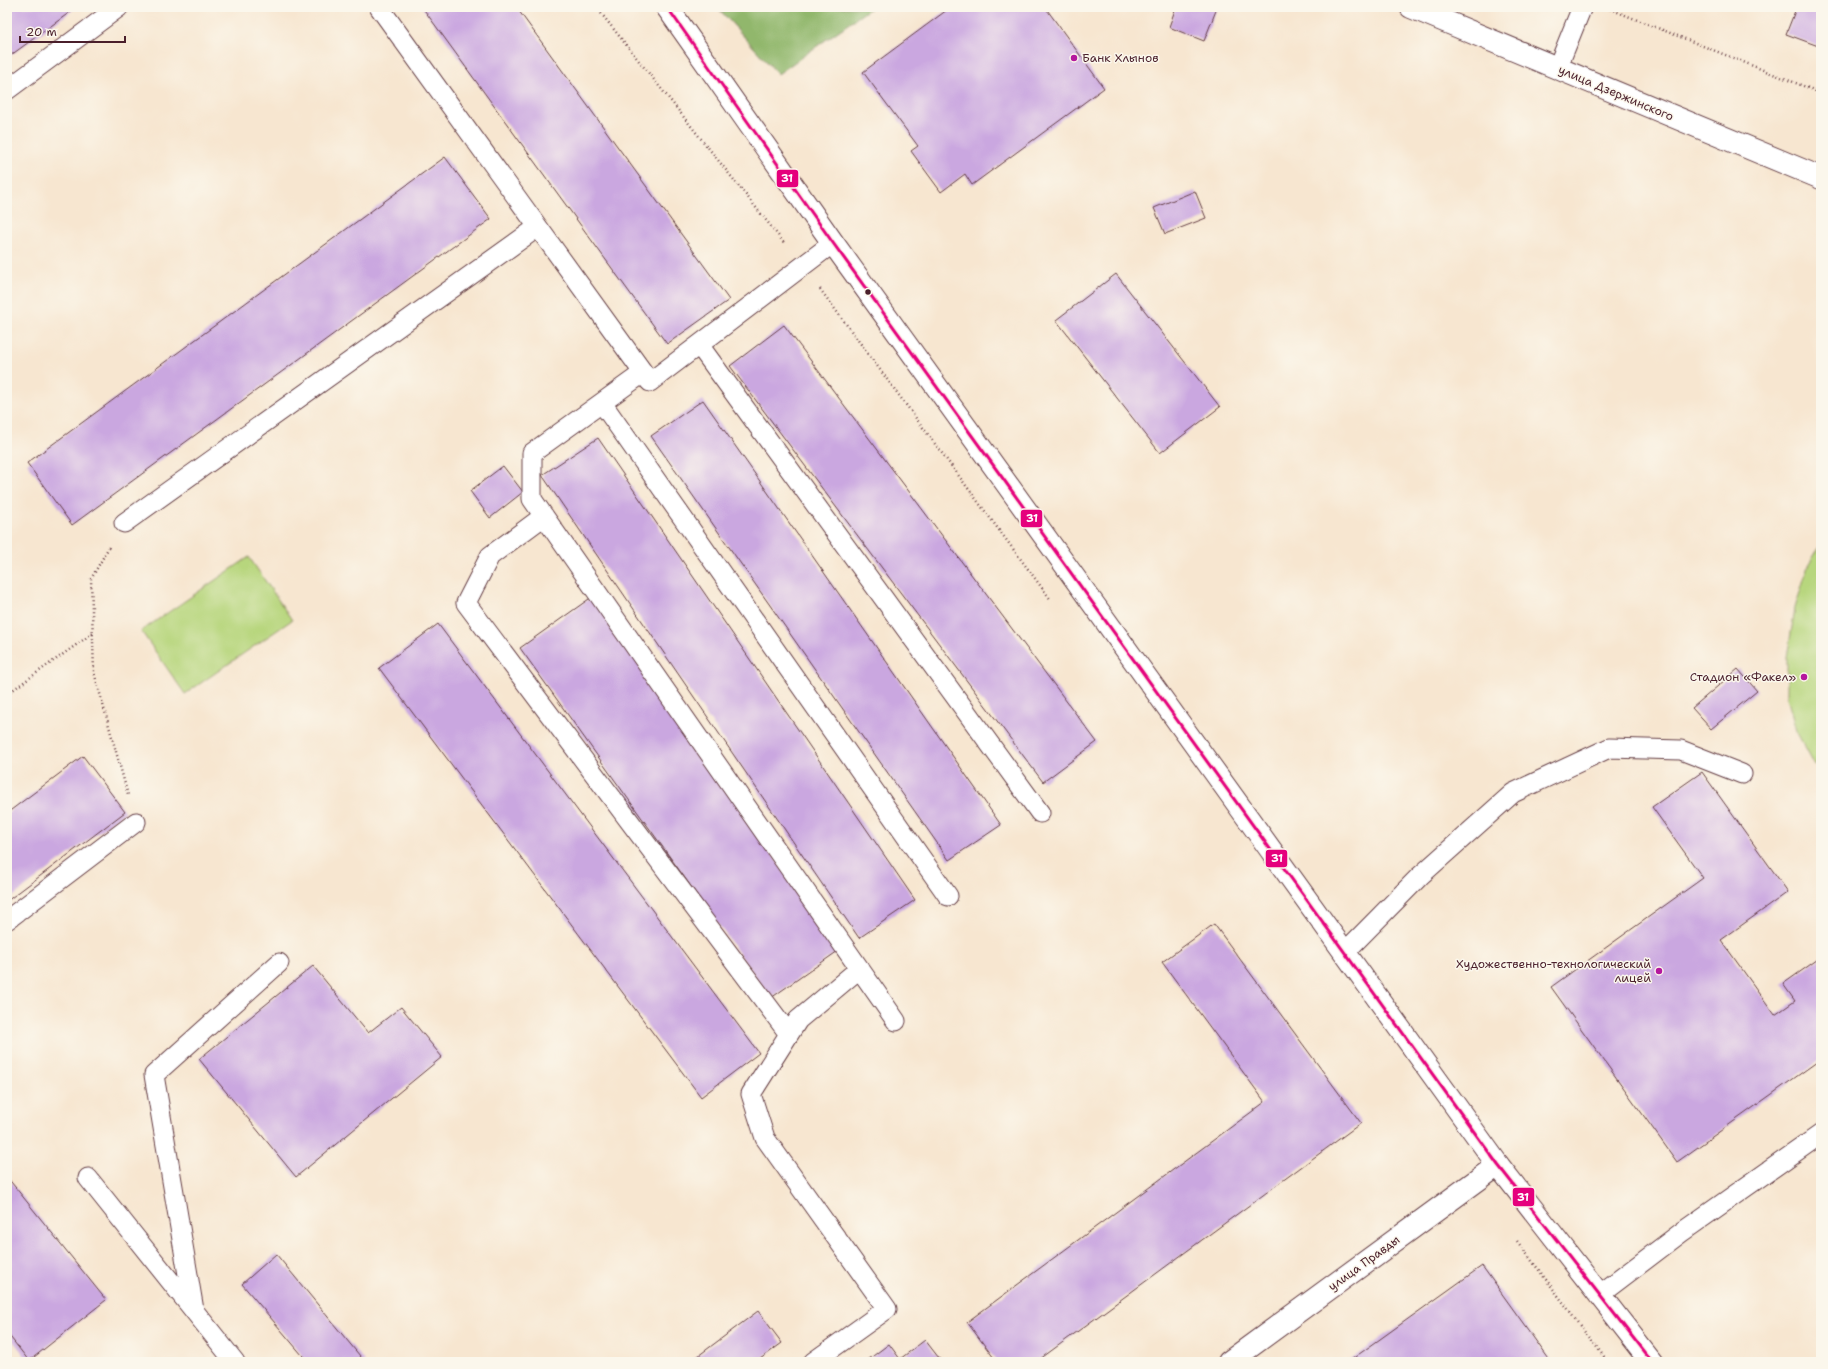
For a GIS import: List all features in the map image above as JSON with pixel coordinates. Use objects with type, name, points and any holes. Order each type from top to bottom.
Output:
[{"type":"street","points":[[667,7],[833,243],[1498,1165],[1652,1362]]},
{"type":"street","name":"улица Дзержинского","points":[[1411,7],[1821,178]]},
{"type":"street","name":"улица Правды","points":[[1229,1362],[1498,1165]]},
{"type":"lane","points":[[7,90],[119,7]]},
{"type":"lane","points":[[379,7],[650,382],[833,243]]},
{"type":"lane","points":[[1557,69],[1582,7]]},
{"type":"lane","points":[[124,523],[538,227]]},
{"type":"lane","points":[[699,345],[1040,813]]},
{"type":"lane","points":[[643,373],[532,454],[532,499],[896,1021]]},
{"type":"lane","points":[[602,403],[948,896]]},
{"type":"lane","points":[[544,516],[490,556],[466,603],[789,1034]]},
{"type":"lane","points":[[1345,952],[1420,876],[1513,793],[1609,748],[1681,750],[1742,774]]},
{"type":"lane","points":[[7,920],[136,822]]},
{"type":"lane","points":[[194,1310],[154,1075],[279,964]]},
{"type":"lane","points":[[813,1362],[887,1309],[765,1138],[751,1094],[798,1020],[859,969]]},
{"type":"lane","points":[[1600,1295],[1682,1232],[1821,1134]]},
{"type":"lane","points":[[88,1178],[235,1362]]},
{"type":"path","points":[[596,7],[802,266],[1052,601]]},
{"type":"path","points":[[1606,7],[1821,93]]},
{"type":"path","points":[[124,523],[91,579],[94,672],[136,822]]},
{"type":"path","points":[[7,694],[93,632]]},
{"type":"path","points":[[1515,1238],[1608,1362]]},
{"type":"green space","points":[[717,7],[872,7],[778,74]]},
{"type":"green space","name":"Стадион «Факел»","points":[[1821,544],[1821,772],[1815,766],[1796,731],[1787,697],[1787,658],[1795,608],[1808,566]]},
{"type":"green space","points":[[249,557],[292,620],[185,694],[141,631]]},
{"type":"building","points":[[7,7],[77,7],[7,58]]},
{"type":"building","points":[[422,7],[516,7],[729,300],[667,344]]},
{"type":"building","points":[[951,7],[1045,7],[1104,88],[972,185],[965,174],[941,192],[911,151],[918,146],[863,72]]},
{"type":"building","points":[[1176,7],[1217,8],[1204,41],[1169,27]]},
{"type":"building","points":[[1787,7],[1821,7],[1821,47],[1786,34],[1795,11]]},
{"type":"building","points":[[445,157],[491,219],[72,525],[27,463]]},
{"type":"building","points":[[1195,191],[1206,218],[1165,234],[1154,208]]},
{"type":"building","points":[[1116,274],[1220,407],[1160,453],[1056,320]]},
{"type":"building","points":[[784,325],[1097,742],[1043,782],[730,366]]},
{"type":"building","points":[[703,400],[1001,825],[949,860],[651,436]]},
{"type":"building","points":[[598,438],[915,900],[859,938],[542,475]]},
{"type":"building","points":[[503,466],[523,492],[490,518],[470,491]]},
{"type":"building","points":[[596,594],[838,951],[771,998],[520,648]]},
{"type":"building","points":[[438,624],[759,1053],[701,1097],[379,668]]},
{"type":"building","points":[[1738,669],[1757,691],[1711,729],[1692,708]]},
{"type":"building","points":[[83,756],[125,812],[7,901],[7,813]]},
{"type":"building","name":"Художественно-технологический лицей","points":[[1702,772],[1788,892],[1721,940],[1775,1015],[1795,1001],[1783,984],[1821,957],[1821,1059],[1677,1162],[1551,987],[1703,878],[1652,807]]},
{"type":"building","points":[[1214,924],[1361,1123],[1036,1362],[997,1362],[967,1322],[1265,1102],[1162,962]]},
{"type":"building","points":[[313,966],[368,1033],[401,1007],[442,1057],[296,1177],[199,1059]]},
{"type":"building","points":[[7,1177],[106,1300],[29,1361],[7,1333]]},
{"type":"building","points":[[276,1254],[365,1362],[308,1362],[242,1284]]},
{"type":"building","points":[[1482,1266],[1551,1362],[1348,1362]]},
{"type":"building","points":[[758,1311],[782,1343],[756,1362],[690,1362]]},
{"type":"building","points":[[925,1340],[942,1362],[865,1362],[889,1344],[900,1359]]},
{"type":"transit line","name":"31","points":[[667,7],[833,243],[1498,1165],[1652,1362]]},
{"type":"place","name":"Банк Хлынов","points":[[1074,58]]},
{"type":"place","name":"Стадион «Факел»","points":[[1804,677]]},
{"type":"place","name":"Художественно-технологический лицей","points":[[1659,971]]}]
